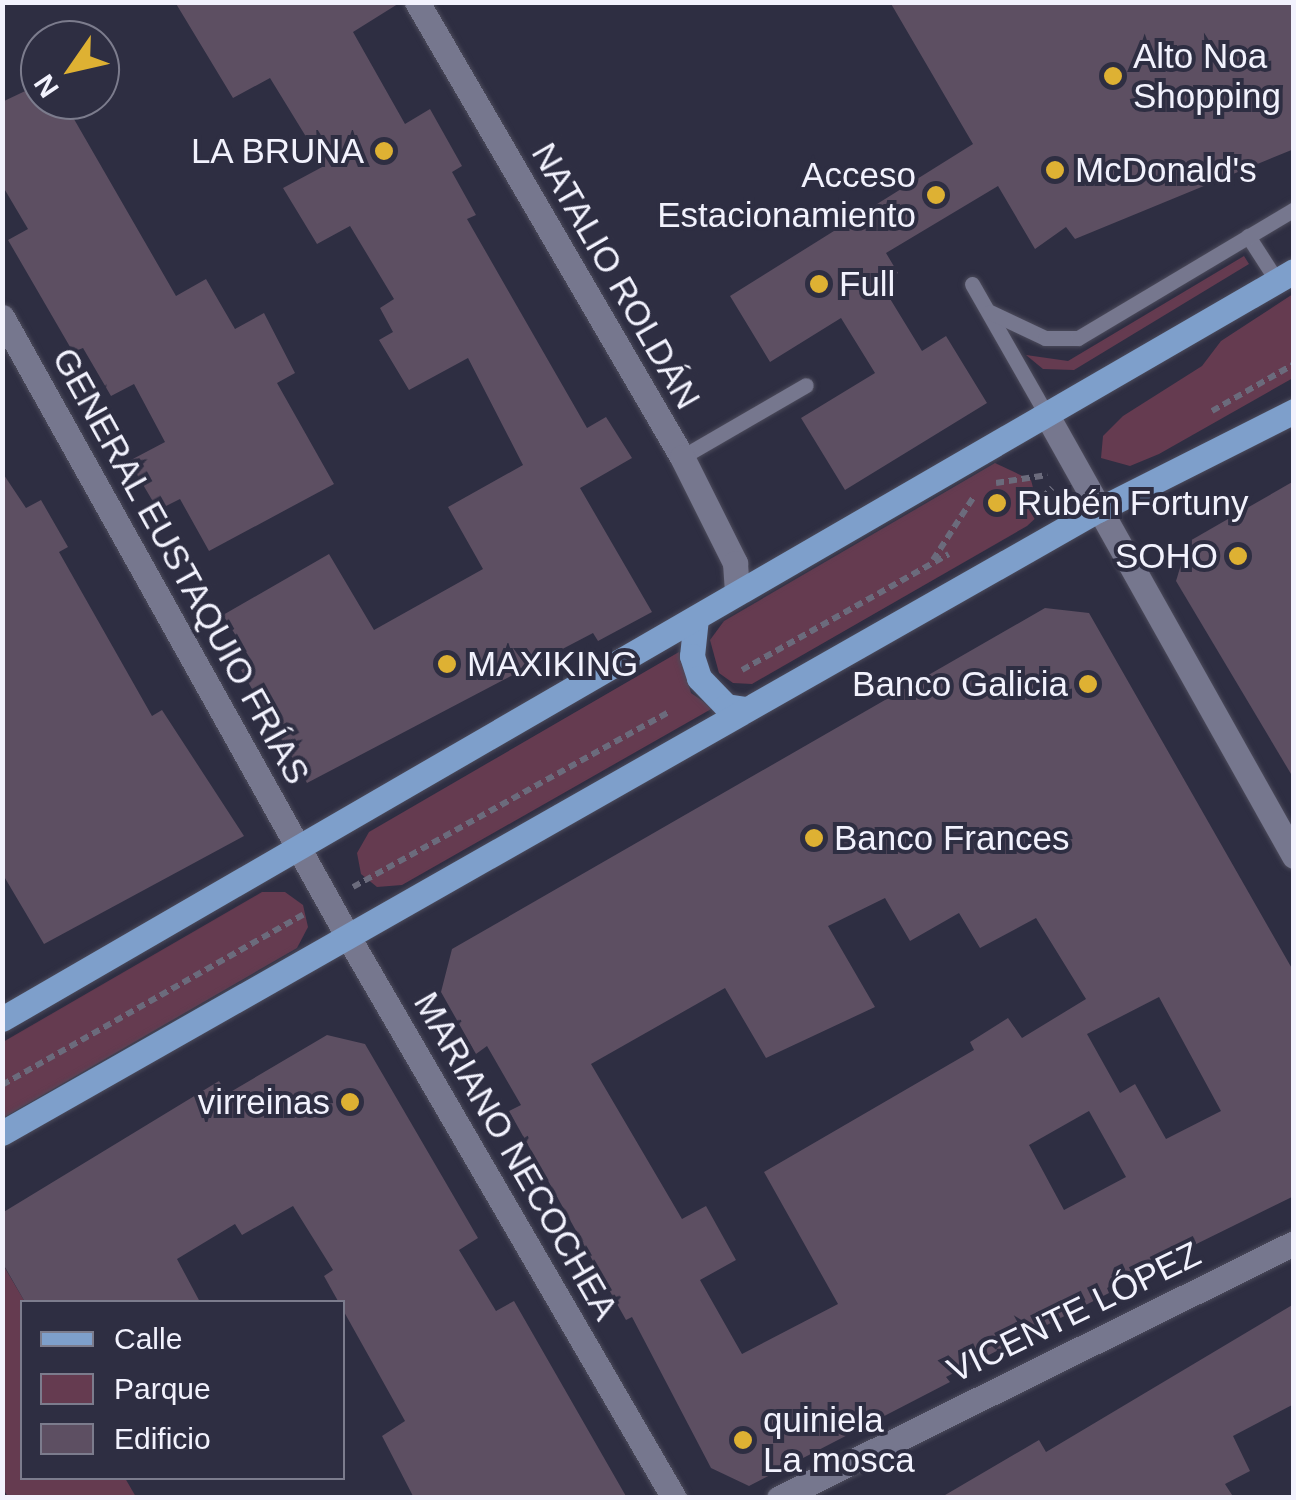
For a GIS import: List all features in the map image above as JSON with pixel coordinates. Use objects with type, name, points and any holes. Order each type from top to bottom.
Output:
[{"type":"main road","points":[[2,1019],[1285,276]]},
{"type":"main road","points":[[2,1133],[1098,510],[1294,411]]},
{"type":"main road","points":[[696,618],[692,656],[708,690],[726,706],[746,710]]},
{"type":"street","name":"NATALIO ROLDÁN","points":[[417,2],[682,457],[734,564],[737,591]]},
{"type":"street","name":"GENERAL EUSTAQUIO FRÍAS","points":[[2,317],[299,849]]},
{"type":"street","points":[[1045,412],[1294,856]]},
{"type":"street","name":"MARIANO NECOCHEA","points":[[299,849],[674,1498]]},
{"type":"street","name":"VICENTE LÓPEZ","points":[[779,1498],[1294,1243]]},
{"type":"lane","points":[[990,312],[1044,338],[1078,338],[1294,208]]},
{"type":"lane","points":[[1248,236],[1285,276]]},
{"type":"lane","points":[[972,284],[1045,412]]},
{"type":"lane","points":[[682,457],[806,384]]},
{"type":"path","points":[[1199,418],[1294,364]]},
{"type":"path","points":[[1027,513],[1073,466]]},
{"type":"path","points":[[933,560],[983,489],[1073,466]]},
{"type":"path","points":[[2,1085],[933,560],[967,547]]},
{"type":"green space","points":[[1244,256],[1249,264],[1074,370],[1043,369],[1026,355],[1068,361]]},
{"type":"green space","points":[[1293,294],[1293,378],[1159,454],[1130,466],[1101,458],[1103,436],[1123,416],[1202,366],[1221,341]]},
{"type":"green space","points":[[995,463],[1031,480],[1040,514],[1027,526],[752,684],[733,683],[719,673],[710,640],[724,621]]},
{"type":"green space","points":[[679,652],[691,693],[713,708],[402,885],[377,887],[361,874],[357,853],[369,832]]},
{"type":"green space","points":[[262,892],[285,892],[303,905],[308,927],[297,948],[3,1118],[3,1042]]},
{"type":"green space","points":[[2,1263],[24,1300],[20,1300],[20,1480],[126,1480],[136,1497],[8,1497],[2,1487]]},
{"type":"building","points":[[175,2],[401,2],[353,32],[405,124],[430,109],[462,166],[452,172],[476,215],[467,219],[587,428],[606,417],[632,458],[580,488],[652,612],[598,641],[593,633],[307,783],[241,670],[253,663],[223,615],[329,554],[374,630],[483,569],[448,507],[523,465],[468,358],[409,390],[379,340],[393,332],[380,308],[394,299],[350,226],[317,244],[283,188],[324,166],[270,78],[233,98]]},
{"type":"building","name":"Alto Noa Shopping","points":[[890,2],[1294,2],[1294,149],[1075,239],[1066,227],[1035,249],[998,186],[886,253],[898,273],[881,284],[922,351],[946,336],[987,403],[845,490],[801,418],[875,373],[841,318],[770,362],[730,296],[973,144]]},
{"type":"building","points":[[20,93],[20,120],[75,120],[176,296],[206,279],[235,329],[264,313],[295,373],[277,383],[334,484],[209,551],[180,499],[158,510],[129,461],[165,442],[134,384],[111,396],[83,348],[73,352],[8,240],[28,229],[2,185],[2,102]]},
{"type":"building","points":[[2,472],[26,508],[41,500],[68,547],[59,552],[152,716],[162,710],[244,836],[44,944],[2,873]]},
{"type":"building","points":[[1294,481],[1294,779],[1176,581],[1188,542]]},
{"type":"building","points":[[1045,608],[1089,613],[1294,972],[1294,1196],[1107,1288],[1109,1293],[946,1377],[950,1382],[749,1486],[711,1468],[632,1317],[626,1320],[509,1111],[521,1105],[487,1046],[476,1054],[441,992],[452,949]],"holes":[[[885,898],[910,941],[959,913],[980,948],[1036,918],[1086,999],[1022,1038],[1008,1018],[970,1042],[974,1050],[764,1172],[838,1304],[742,1354],[700,1280],[736,1260],[706,1206],[682,1219],[591,1064],[725,988],[766,1058],[875,1007],[828,926]],[[1159,997],[1221,1111],[1166,1139],[1135,1084],[1120,1093],[1087,1034]],[[1089,1111],[1126,1177],[1064,1210],[1029,1145]]]},
{"type":"building","points":[[327,1035],[365,1044],[478,1238],[459,1250],[496,1311],[514,1301],[627,1498],[414,1498],[382,1436],[405,1421],[345,1314],[345,1300],[337,1300],[324,1276],[333,1270],[293,1206],[242,1235],[235,1224],[177,1259],[199,1300],[24,1300],[2,1262],[2,1213],[219,1081],[227,1094]]},
{"type":"building","points":[[1294,1304],[1294,1404],[1233,1436],[1250,1471],[1225,1484],[1234,1498],[940,1498],[1039,1440],[1046,1452]]},
{"type":"place","name":"Alto Noa Shopping","points":[[1113,76]]},
{"type":"place","name":"LA BRUNA","points":[[384,151]]},
{"type":"place","name":"McDonald's","points":[[1055,170]]},
{"type":"place","name":"Acceso Estacionamiento","points":[[936,195]]},
{"type":"place","name":"Full","points":[[819,284]]},
{"type":"place","name":"Rubén Fortuny","points":[[997,503]]},
{"type":"place","name":"SOHO","points":[[1238,556]]},
{"type":"place","name":"MAXIKING","points":[[447,664]]},
{"type":"place","name":"Banco Galicia","points":[[1088,684]]},
{"type":"place","name":"Banco Frances","points":[[814,838]]},
{"type":"place","name":"virreinas","points":[[350,1102]]},
{"type":"place","name":"quiniela La mosca","points":[[743,1440]]}]
